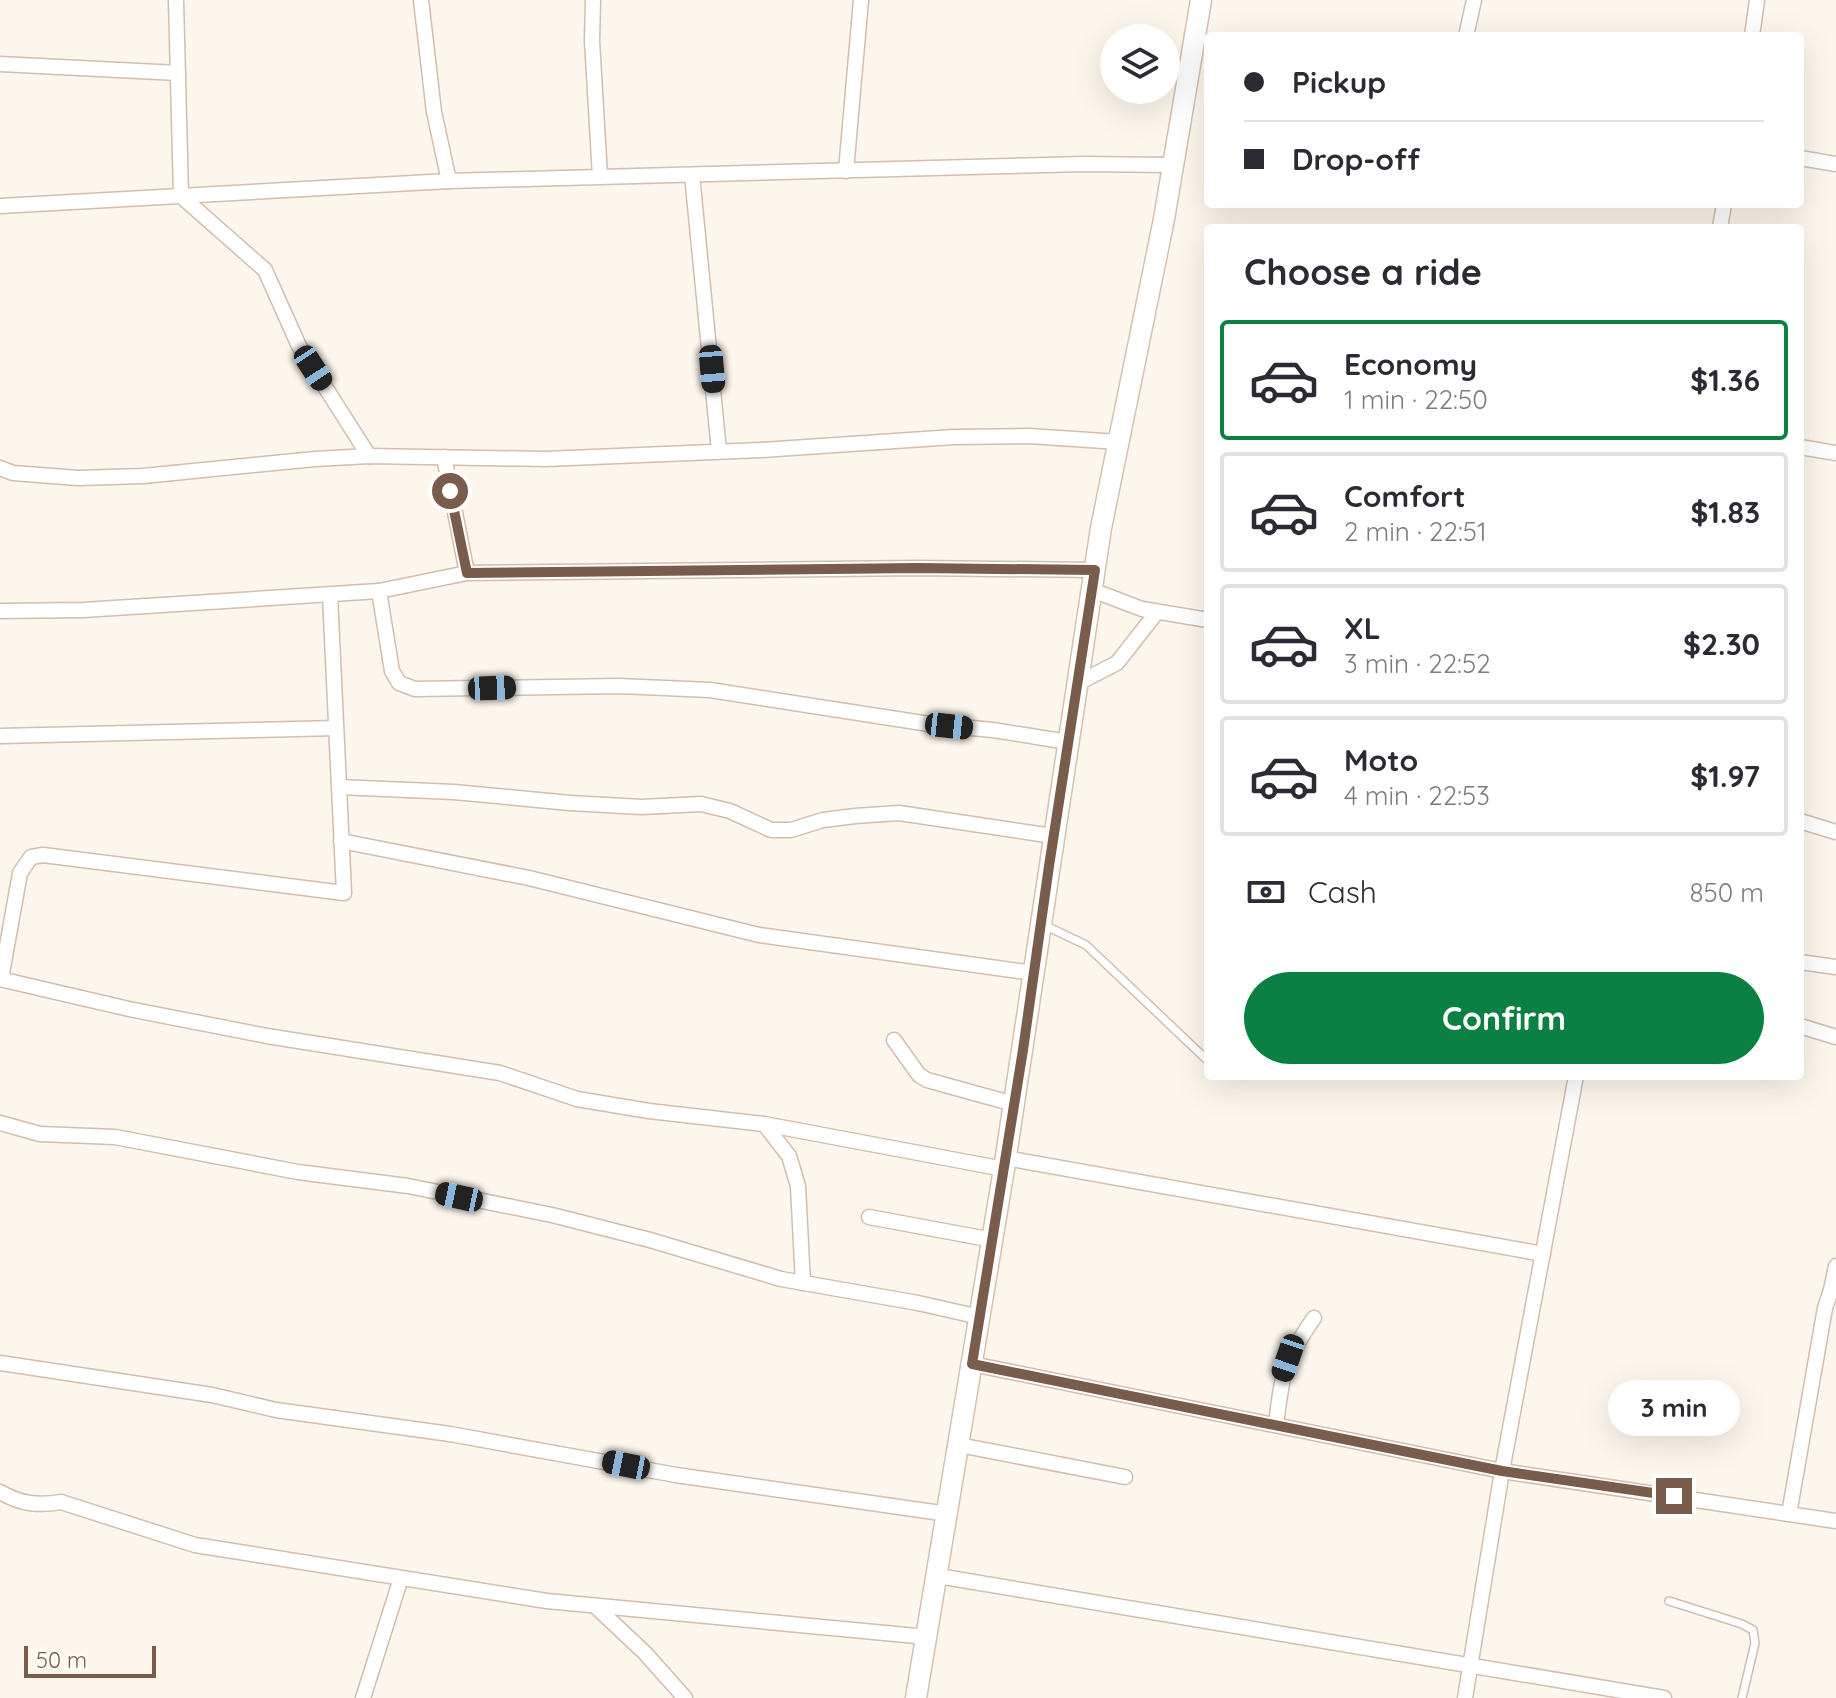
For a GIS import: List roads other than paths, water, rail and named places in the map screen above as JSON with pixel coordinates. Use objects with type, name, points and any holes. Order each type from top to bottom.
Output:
[{"type":"street","points":[[176,0],[181,196],[265,270],[299,346],[369,456]]},
{"type":"street","points":[[421,0],[434,112],[449,181]]},
{"type":"street","points":[[593,0],[592,41],[600,176]]},
{"type":"street","points":[[846,171],[861,0]]},
{"type":"street","points":[[916,1698],[993,1240],[1094,580],[1164,219],[1171,165],[1199,50],[1201,0]]},
{"type":"street","points":[[1467,32],[1474,0]]},
{"type":"street","points":[[1753,32],[1757,0]]},
{"type":"street","points":[[0,64],[178,73]]},
{"type":"street","points":[[1804,159],[1836,164]]},
{"type":"street","points":[[0,206],[449,181],[1084,164],[1171,165]]},
{"type":"street","points":[[692,175],[719,451]]},
{"type":"street","points":[[0,468],[26,474],[104,478],[369,456],[545,459],[954,437],[1029,436],[1119,442]]},
{"type":"street","points":[[1804,448],[1836,453]]},
{"type":"street","points":[[444,457],[467,573]]},
{"type":"street","points":[[0,611],[83,610],[330,595],[379,591],[467,573],[918,568],[1094,580],[1142,609],[1204,619]]},
{"type":"street","points":[[379,591],[392,671],[399,683],[415,689],[619,686],[710,690],[1068,742]]},
{"type":"street","points":[[330,595],[344,893],[43,855],[31,857],[20,873],[0,979],[129,1009],[267,1036],[500,1073],[577,1099],[764,1124],[1543,1254]]},
{"type":"street","points":[[1078,683],[1117,663],[1157,612]]},
{"type":"street","points":[[0,736],[336,728]]},
{"type":"street","points":[[339,787],[454,792],[642,807],[701,804],[730,811],[771,830],[791,830],[823,820],[899,813],[1053,836]]},
{"type":"street","points":[[1804,822],[1836,832]]},
{"type":"street","points":[[341,841],[529,878],[759,935],[1033,973]]},
{"type":"street","points":[[1804,963],[1836,967]]},
{"type":"street","points":[[1804,1027],[1836,1037]]},
{"type":"street","points":[[894,1040],[919,1075],[927,1080],[1014,1104]]},
{"type":"street","points":[[1465,1698],[1502,1471],[1575,1080]]},
{"type":"street","points":[[0,1123],[40,1134],[115,1137],[298,1172],[408,1186],[552,1215],[803,1283],[980,1317]]},
{"type":"street","points":[[764,1124],[789,1156],[798,1186],[803,1283]]},
{"type":"street","points":[[869,1217],[993,1240]]},
{"type":"street","points":[[1789,1514],[1825,1308],[1834,1288],[1836,1266]]},
{"type":"street","points":[[1276,1425],[1282,1375],[1288,1358],[1314,1318]]},
{"type":"street","points":[[0,1363],[212,1395],[276,1410],[464,1436],[676,1475],[948,1514]]},
{"type":"street","points":[[972,1364],[1502,1471],[1836,1521]]},
{"type":"street","points":[[959,1445],[1125,1477]]},
{"type":"street","points":[[0,1492],[26,1504],[61,1502],[195,1545],[547,1601],[927,1637]]},
{"type":"street","points":[[938,1576],[1664,1698]]},
{"type":"street","points":[[363,1698],[401,1578]]},
{"type":"street","points":[[595,1606],[645,1653],[685,1698]]},
{"type":"lane","points":[[1040,923],[1086,945],[1204,1057]]},
{"type":"lane","points":[[1669,1601],[1753,1630],[1755,1643],[1742,1698]]}]
